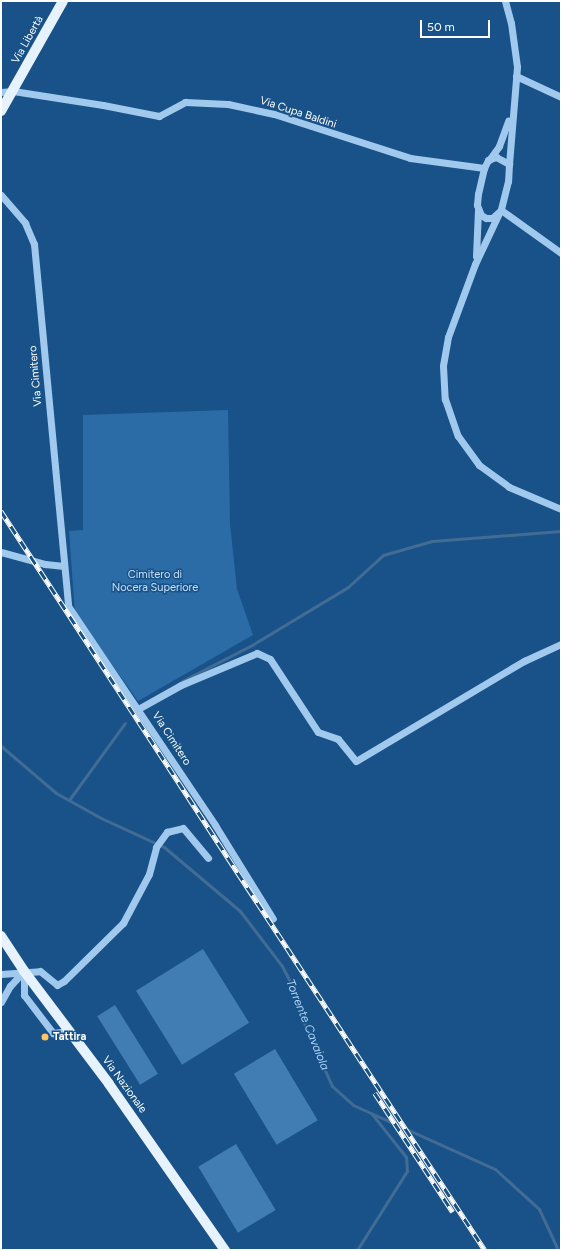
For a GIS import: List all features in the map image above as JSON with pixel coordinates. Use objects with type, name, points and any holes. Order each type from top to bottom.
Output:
[{"type":"main road","name":"Via Libertà","points":[[1,111],[63,1]]},
{"type":"main road","name":"Via Nazionale","points":[[1,936],[24,971],[69,1031],[225,1250]]},
{"type":"street","points":[[505,1],[515,46],[516,76],[511,114],[508,181],[500,211],[475,264],[448,337],[443,379],[450,420],[468,452],[490,474],[509,487],[561,509]]},
{"type":"street","points":[[516,76],[561,97]]},
{"type":"street","name":"Via Cupa Baldini","points":[[1,92],[13,91],[159,116],[185,102],[228,104],[274,114],[410,158],[484,168]]},
{"type":"street","points":[[475,264],[477,205],[484,168],[488,160],[499,146],[511,114]]},
{"type":"street","points":[[488,160],[496,158],[509,164]]},
{"type":"street","name":"Via Cimitero","points":[[1,195],[25,223],[34,244],[68,606],[138,709],[273,919]]},
{"type":"street","points":[[477,205],[481,215],[486,218],[500,211]]},
{"type":"street","points":[[500,211],[561,253]]},
{"type":"street","points":[[1,552],[45,564],[64,566]]},
{"type":"street","points":[[138,709],[181,685],[257,653],[270,659],[318,732],[338,739],[356,761],[524,661],[561,644]]},
{"type":"street","points":[[1,974],[24,971],[40,971],[57,984],[64,981],[122,922],[149,874],[156,846],[167,832],[183,828],[208,858]]},
{"type":"street","points":[[1,1002],[10,986],[24,971]]},
{"type":"street","points":[[24,971],[24,995],[53,1033],[69,1031]]},
{"type":"green space","name":"Cimitero di Nocera Superiore","points":[[228,410],[230,524],[237,589],[253,635],[138,701],[75,613],[69,531],[83,530],[83,415]]},
{"type":"building","points":[[203,949],[249,1023],[182,1065],[136,991]]},
{"type":"building","points":[[115,1005],[158,1074],[140,1085],[97,1016]]},
{"type":"building","points":[[275,1049],[318,1120],[277,1145],[234,1074]]},
{"type":"building","points":[[236,1144],[276,1210],[238,1233],[198,1167]]},
{"type":"waterway","points":[[182,681],[252,645],[348,587],[383,555],[432,541],[561,531]]},
{"type":"waterway","points":[[69,800],[125,723]]},
{"type":"waterway","name":"Torrente Cavaiola","points":[[1,746],[56,793],[101,818],[164,847],[240,911],[282,966],[297,996],[305,1026],[332,1086],[353,1105],[495,1169],[539,1209],[558,1250]]},
{"type":"waterway","points":[[357,1250],[407,1171],[406,1157],[372,1114]]},
{"type":"railway","points":[[1,511],[485,1250]]},
{"type":"railway","points":[[375,1093],[453,1212]]},
{"type":"place","name":"Tattira","points":[[45,1037]]}]
